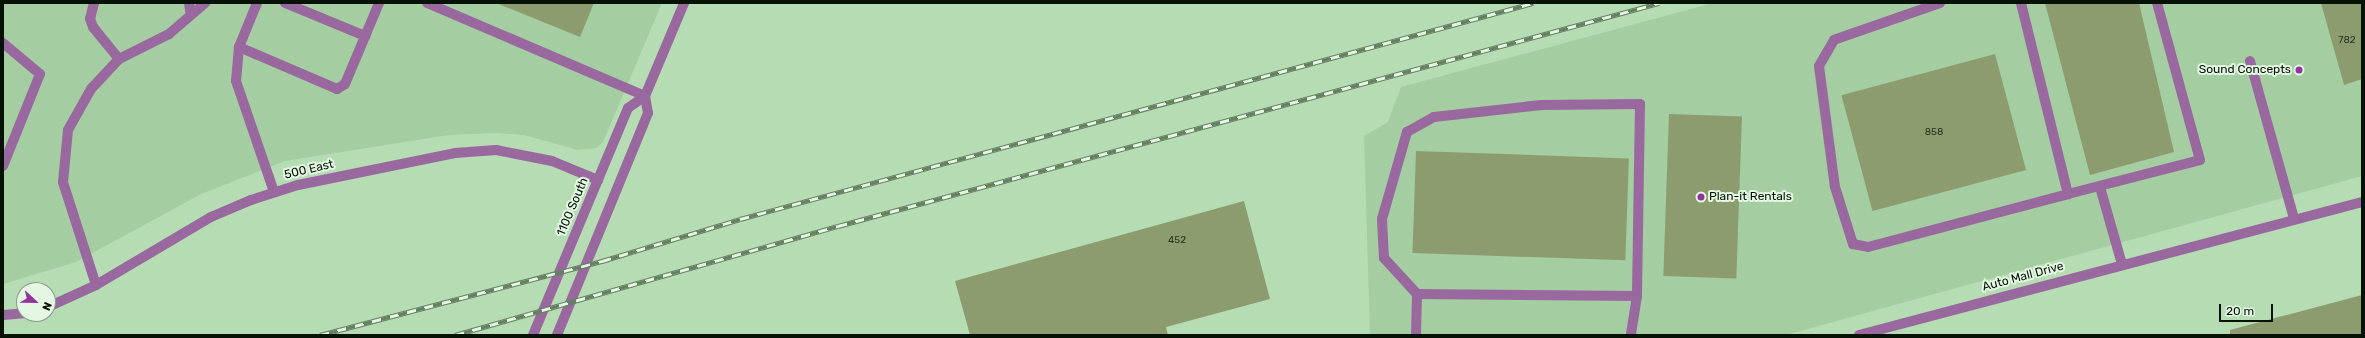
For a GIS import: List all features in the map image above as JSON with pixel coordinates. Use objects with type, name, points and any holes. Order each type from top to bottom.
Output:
[{"type":"street","points":[[94,3],[90,18],[93,27],[119,59]]},
{"type":"street","points":[[189,3],[191,15]]},
{"type":"street","points":[[96,285],[63,182],[68,130],[90,89],[119,59],[169,34],[205,3]]},
{"type":"street","points":[[257,3],[239,47],[236,80],[274,192]]},
{"type":"street","points":[[285,3],[365,36]]},
{"type":"street","points":[[239,47],[337,88],[346,84],[379,3]]},
{"type":"street","points":[[427,3],[644,96],[648,113],[557,335]]},
{"type":"street","name":"1100 South","points":[[533,335],[628,108],[644,96],[684,3]]},
{"type":"street","points":[[1940,3],[1834,40],[1818,66],[1835,188],[1853,244],[1868,248],[2200,160],[2157,3]]},
{"type":"street","points":[[2021,3],[2068,194]]},
{"type":"street","points":[[3,43],[40,74],[3,166]]},
{"type":"street","points":[[2250,61],[2294,219]]},
{"type":"street","points":[[1416,335],[1416,294],[1384,258],[1382,219],[1407,132],[1434,117],[1541,105],[1640,104],[1638,296],[1630,335]]},
{"type":"street","name":"500 East","points":[[56,303],[96,285],[194,226],[274,192],[323,179],[475,151],[531,156],[598,180]]},
{"type":"street","points":[[2100,187],[2122,264]]},
{"type":"street","name":"Auto Mall Drive","points":[[1859,335],[2194,244],[2362,202]]},
{"type":"street","points":[[1416,294],[1638,296]]},
{"type":"street","points":[[3,316],[16,314]]},
{"type":"shaded area","points":[[3,3],[662,3],[603,142],[596,148],[578,150],[524,135],[497,133],[449,135],[285,161],[201,194],[76,262],[3,284]]},
{"type":"shaded area","points":[[1713,3],[2362,3],[2362,176],[1786,335],[1370,335],[1364,136],[1388,122],[1401,87]]},
{"type":"building","points":[[496,3],[594,3],[580,37]]},
{"type":"building","points":[[2045,3],[2139,3],[2174,152],[2090,175]]},
{"type":"building","points":[[2321,3],[2362,3],[2362,79],[2344,85]]},
{"type":"building","points":[[1995,54],[2026,170],[1872,211],[1841,95]]},
{"type":"building","name":"Plan-it Rentals","points":[[1669,114],[1742,117],[1736,278],[1663,276]]},
{"type":"building","points":[[1416,151],[1629,158],[1625,260],[1412,253]]},
{"type":"building","points":[[1244,201],[1270,299],[1166,327],[1168,335],[970,335],[955,281]]},
{"type":"building","points":[[2362,295],[2362,335],[2230,335],[2230,330]]},
{"type":"railway","points":[[320,335],[602,261],[740,219],[1533,3]]},
{"type":"railway","points":[[455,335],[838,226],[1659,3]]},
{"type":"place","name":"Sound Concepts","points":[[2299,70]]},
{"type":"place","name":"Plan-it Rentals","points":[[1701,197]]}]
